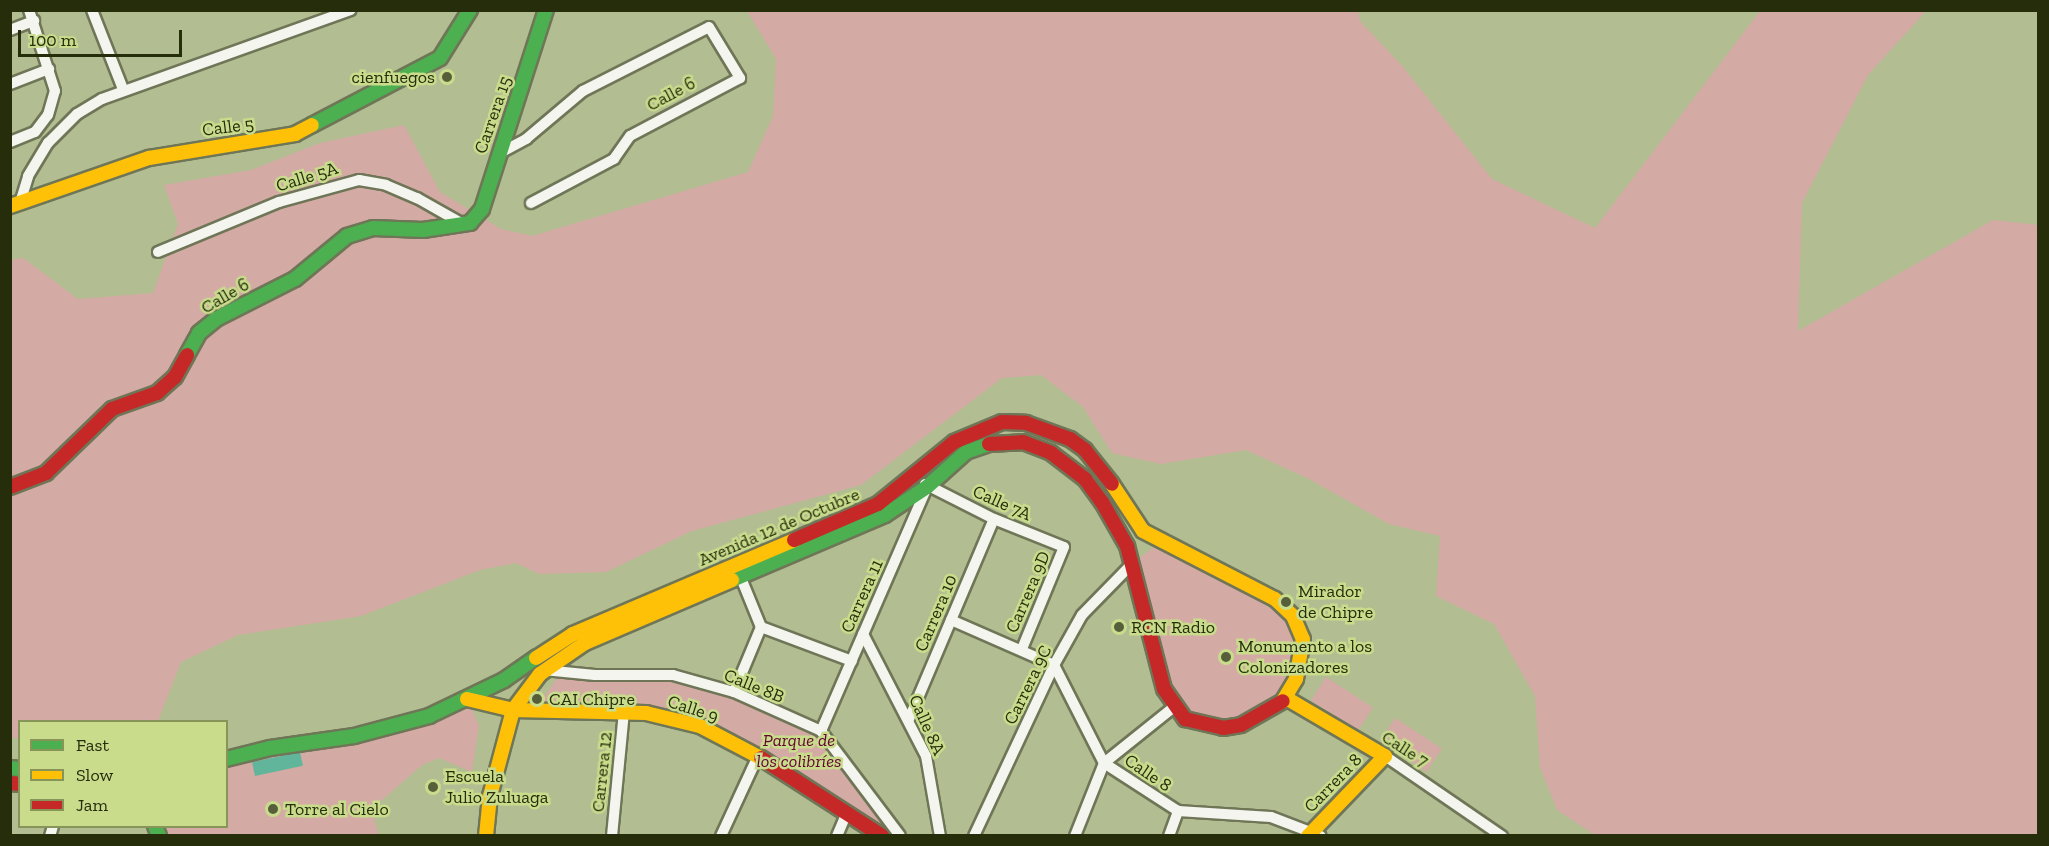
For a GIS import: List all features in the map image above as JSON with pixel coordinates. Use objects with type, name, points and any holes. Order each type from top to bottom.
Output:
[{"type":"main road","name":"Calle 5","points":[[15,204],[149,158],[295,134],[440,58],[470,10]]},
{"type":"main road","name":"Carrera 15","points":[[465,226],[482,208],[546,10]]},
{"type":"main road","name":"Calle 6","points":[[10,487],[46,473],[112,409],[157,393],[175,377],[199,333],[216,320],[295,279],[347,236],[374,228],[423,230],[465,226]]},
{"type":"main road","name":"Avenida 12 de Octubre","points":[[228,758],[270,748],[354,736],[429,716],[467,699],[573,634],[878,504],[918,476],[954,442],[1002,422],[1034,425],[1070,439],[1085,450],[1112,484],[1143,531],[1262,592],[1293,615],[1300,626],[1303,654],[1286,698],[1258,719],[1223,728],[1194,724],[1174,707],[1160,676],[1127,546],[1084,479],[1061,458],[1038,446],[1011,441],[975,447],[927,487],[885,515],[569,650],[544,670],[513,711],[490,796],[486,836]]},
{"type":"main road","name":"Calle 7","points":[[1286,698],[1385,756]]},
{"type":"main road","name":"Calle 9","points":[[467,699],[513,711],[624,711],[700,726],[758,756],[846,815],[882,836]]},
{"type":"main road","name":"Carrera 8","points":[[1314,834],[1385,756]]},
{"type":"street","points":[[92,10],[123,89]]},
{"type":"street","points":[[15,204],[36,160],[77,114],[123,89],[351,10]]},
{"type":"street","points":[[10,30],[31,16],[55,91],[48,115],[35,132],[10,142]]},
{"type":"street","name":"Calle 6","points":[[499,153],[526,139],[583,91],[709,27],[740,78],[630,136],[614,159],[531,203]]},
{"type":"street","points":[[10,84],[49,69]]},
{"type":"street","name":"Calle 5A","points":[[158,252],[279,202],[359,180],[386,184],[417,198],[465,226]]},
{"type":"street","points":[[918,476],[927,487]]},
{"type":"street","name":"Calle 7A","points":[[927,487],[994,519],[1064,547]]},
{"type":"street","name":"Carrera 11","points":[[821,731],[927,487]]},
{"type":"street","name":"Carrera 10","points":[[909,719],[994,519]]},
{"type":"street","name":"Carrera 9D","points":[[1022,649],[1064,547]]},
{"type":"street","name":"Carrera 9C","points":[[974,836],[1054,665],[1082,615],[1132,563]]},
{"type":"street","points":[[734,692],[761,627],[741,578]]},
{"type":"street","points":[[951,620],[1022,649],[1054,665]]},
{"type":"street","points":[[761,627],[852,661]]},
{"type":"street","name":"Calle 8A","points":[[863,634],[909,719],[926,756],[940,836]]},
{"type":"street","name":"Calle 8","points":[[1054,665],[1104,763],[1178,811],[1271,817],[1314,834]]},
{"type":"street","name":"Calle 8B","points":[[544,670],[673,675],[734,692],[821,731],[900,836]]},
{"type":"street","points":[[1075,836],[1104,763],[1174,707]]},
{"type":"street","name":"Carrera 12","points":[[612,836],[624,711]]},
{"type":"street","points":[[721,836],[758,756]]},
{"type":"street","name":"Calle 7","points":[[1385,756],[1502,836]]},
{"type":"street","points":[[1168,836],[1178,811]]},
{"type":"street","points":[[837,836],[846,815]]},
{"type":"green space","points":[[747,11],[1358,11],[1360,21],[1403,67],[1492,179],[1595,228],[1760,11],[1926,11],[1868,75],[1802,203],[1798,331],[1993,220],[2038,225],[2038,835],[1595,835],[1557,810],[1540,767],[1535,696],[1494,624],[1436,596],[1440,536],[1389,524],[1309,479],[1246,450],[1161,464],[1112,453],[1083,407],[1041,375],[1002,378],[861,485],[692,531],[606,572],[539,574],[516,563],[480,570],[361,616],[238,635],[181,662],[158,720],[18,720],[18,739],[11,737],[11,260],[23,258],[78,299],[153,293],[178,224],[164,185],[251,170],[320,143],[404,125],[440,192],[501,229],[532,236],[748,172],[773,116],[776,59]]},
{"type":"green space","name":"Monumento a los Colonizadores","points":[[1159,543],[1262,592],[1300,626],[1286,698],[1223,728],[1174,707],[1133,563]]},
{"type":"green space","name":"Parque de los colibríes","points":[[560,674],[645,674],[734,692],[821,731],[900,835],[882,835],[700,726],[539,704]]},
{"type":"green space","points":[[1326,677],[1373,707],[1358,731],[1311,700]]},
{"type":"green space","points":[[471,708],[479,725],[472,772],[439,758],[422,765],[380,802],[374,818],[379,835],[159,836],[155,828],[228,828],[228,759]]},
{"type":"green space","points":[[1395,718],[1442,748],[1427,772],[1380,741]]},
{"type":"water","points":[[300,752],[303,766],[255,776],[252,762]]},
{"type":"traffic: fast","points":[[312,125],[440,58],[470,10]]},
{"type":"traffic: fast","points":[[187,355],[199,333],[216,319],[295,279],[347,236],[373,228],[423,230],[470,223],[482,209],[546,10]]},
{"type":"traffic: fast","points":[[732,580],[885,515],[927,487],[966,452],[989,444]]},
{"type":"traffic: fast","points":[[228,758],[270,748],[354,736],[429,716],[504,680],[536,658]]},
{"type":"traffic: fast","points":[[10,768],[18,769]]},
{"type":"traffic: fast","points":[[156,828],[159,836]]},
{"type":"traffic: slow","points":[[10,206],[149,158],[295,134],[312,125]]},
{"type":"traffic: slow","points":[[1112,484],[1143,531],[1275,599],[1293,616],[1303,639],[1296,679],[1283,701]]},
{"type":"traffic: slow","points":[[536,658],[573,634],[794,540]]},
{"type":"traffic: slow","points":[[486,836],[490,796],[513,710],[540,674],[585,643],[732,580]]},
{"type":"traffic: slow","points":[[1286,698],[1385,756],[1308,836]]},
{"type":"traffic: slow","points":[[467,699],[513,710],[646,713],[700,726],[761,758]]},
{"type":"traffic: jam","points":[[10,487],[46,473],[112,409],[157,393],[175,377],[187,355]]},
{"type":"traffic: jam","points":[[794,540],[878,504],[954,442],[1002,422],[1026,423],[1070,439],[1085,450],[1112,484]]},
{"type":"traffic: jam","points":[[989,444],[1023,442],[1051,453],[1085,479],[1102,502],[1127,546],[1164,689],[1185,719],[1223,728],[1241,725],[1283,701]]},
{"type":"traffic: jam","points":[[761,758],[882,836]]},
{"type":"traffic: jam","points":[[10,783],[18,784]]},
{"type":"place","name":"cienfuegos","points":[[447,77]]},
{"type":"place","name":"Mirador de Chipre","points":[[1286,602]]},
{"type":"place","name":"RCN Radio","points":[[1119,627]]},
{"type":"place","name":"Monumento a los Colonizadores","points":[[1226,657]]},
{"type":"place","name":"CAI Chipre","points":[[537,699]]},
{"type":"place","name":"Escuela Julio Zuluaga","points":[[433,787]]},
{"type":"place","name":"Torre al Cielo","points":[[273,809]]}]
